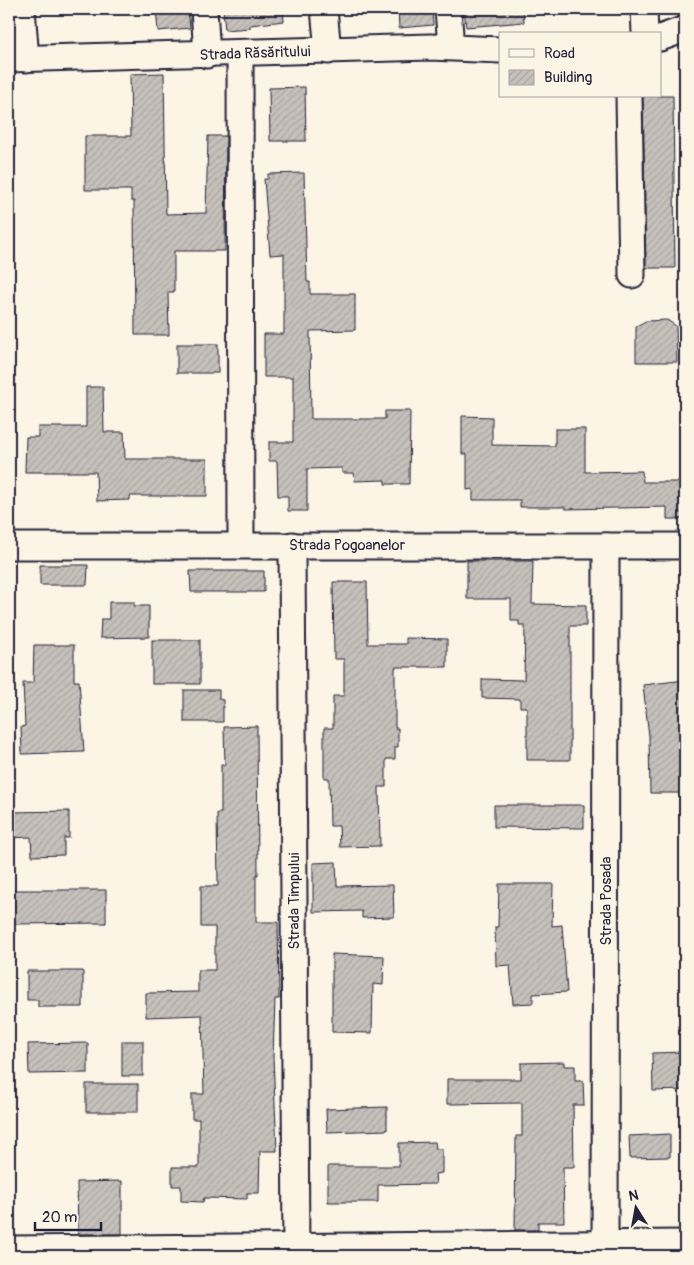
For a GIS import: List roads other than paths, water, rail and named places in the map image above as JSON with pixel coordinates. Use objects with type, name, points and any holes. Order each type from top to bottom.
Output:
[{"type":"street","points":[[17,59],[22,9]]},
{"type":"street","points":[[204,9],[207,55]]},
{"type":"street","points":[[324,9],[328,50]]},
{"type":"street","points":[[448,9],[451,47]]},
{"type":"street","points":[[644,9],[645,32]]},
{"type":"street","points":[[662,37],[685,29]]},
{"type":"street","name":"Strada Răsăritului","points":[[17,59],[451,47],[499,50]]},
{"type":"street","points":[[240,54],[241,545]]},
{"type":"street","points":[[629,98],[632,275]]},
{"type":"street","name":"Strada Timpului","points":[[292,545],[296,1251]]},
{"type":"street","name":"Strada Pogoanelor","points":[[9,546],[685,546]]},
{"type":"street","name":"Strada Posada","points":[[605,1250],[606,546]]},
{"type":"street","points":[[9,1249],[296,1251],[605,1250],[685,1243]]}]
